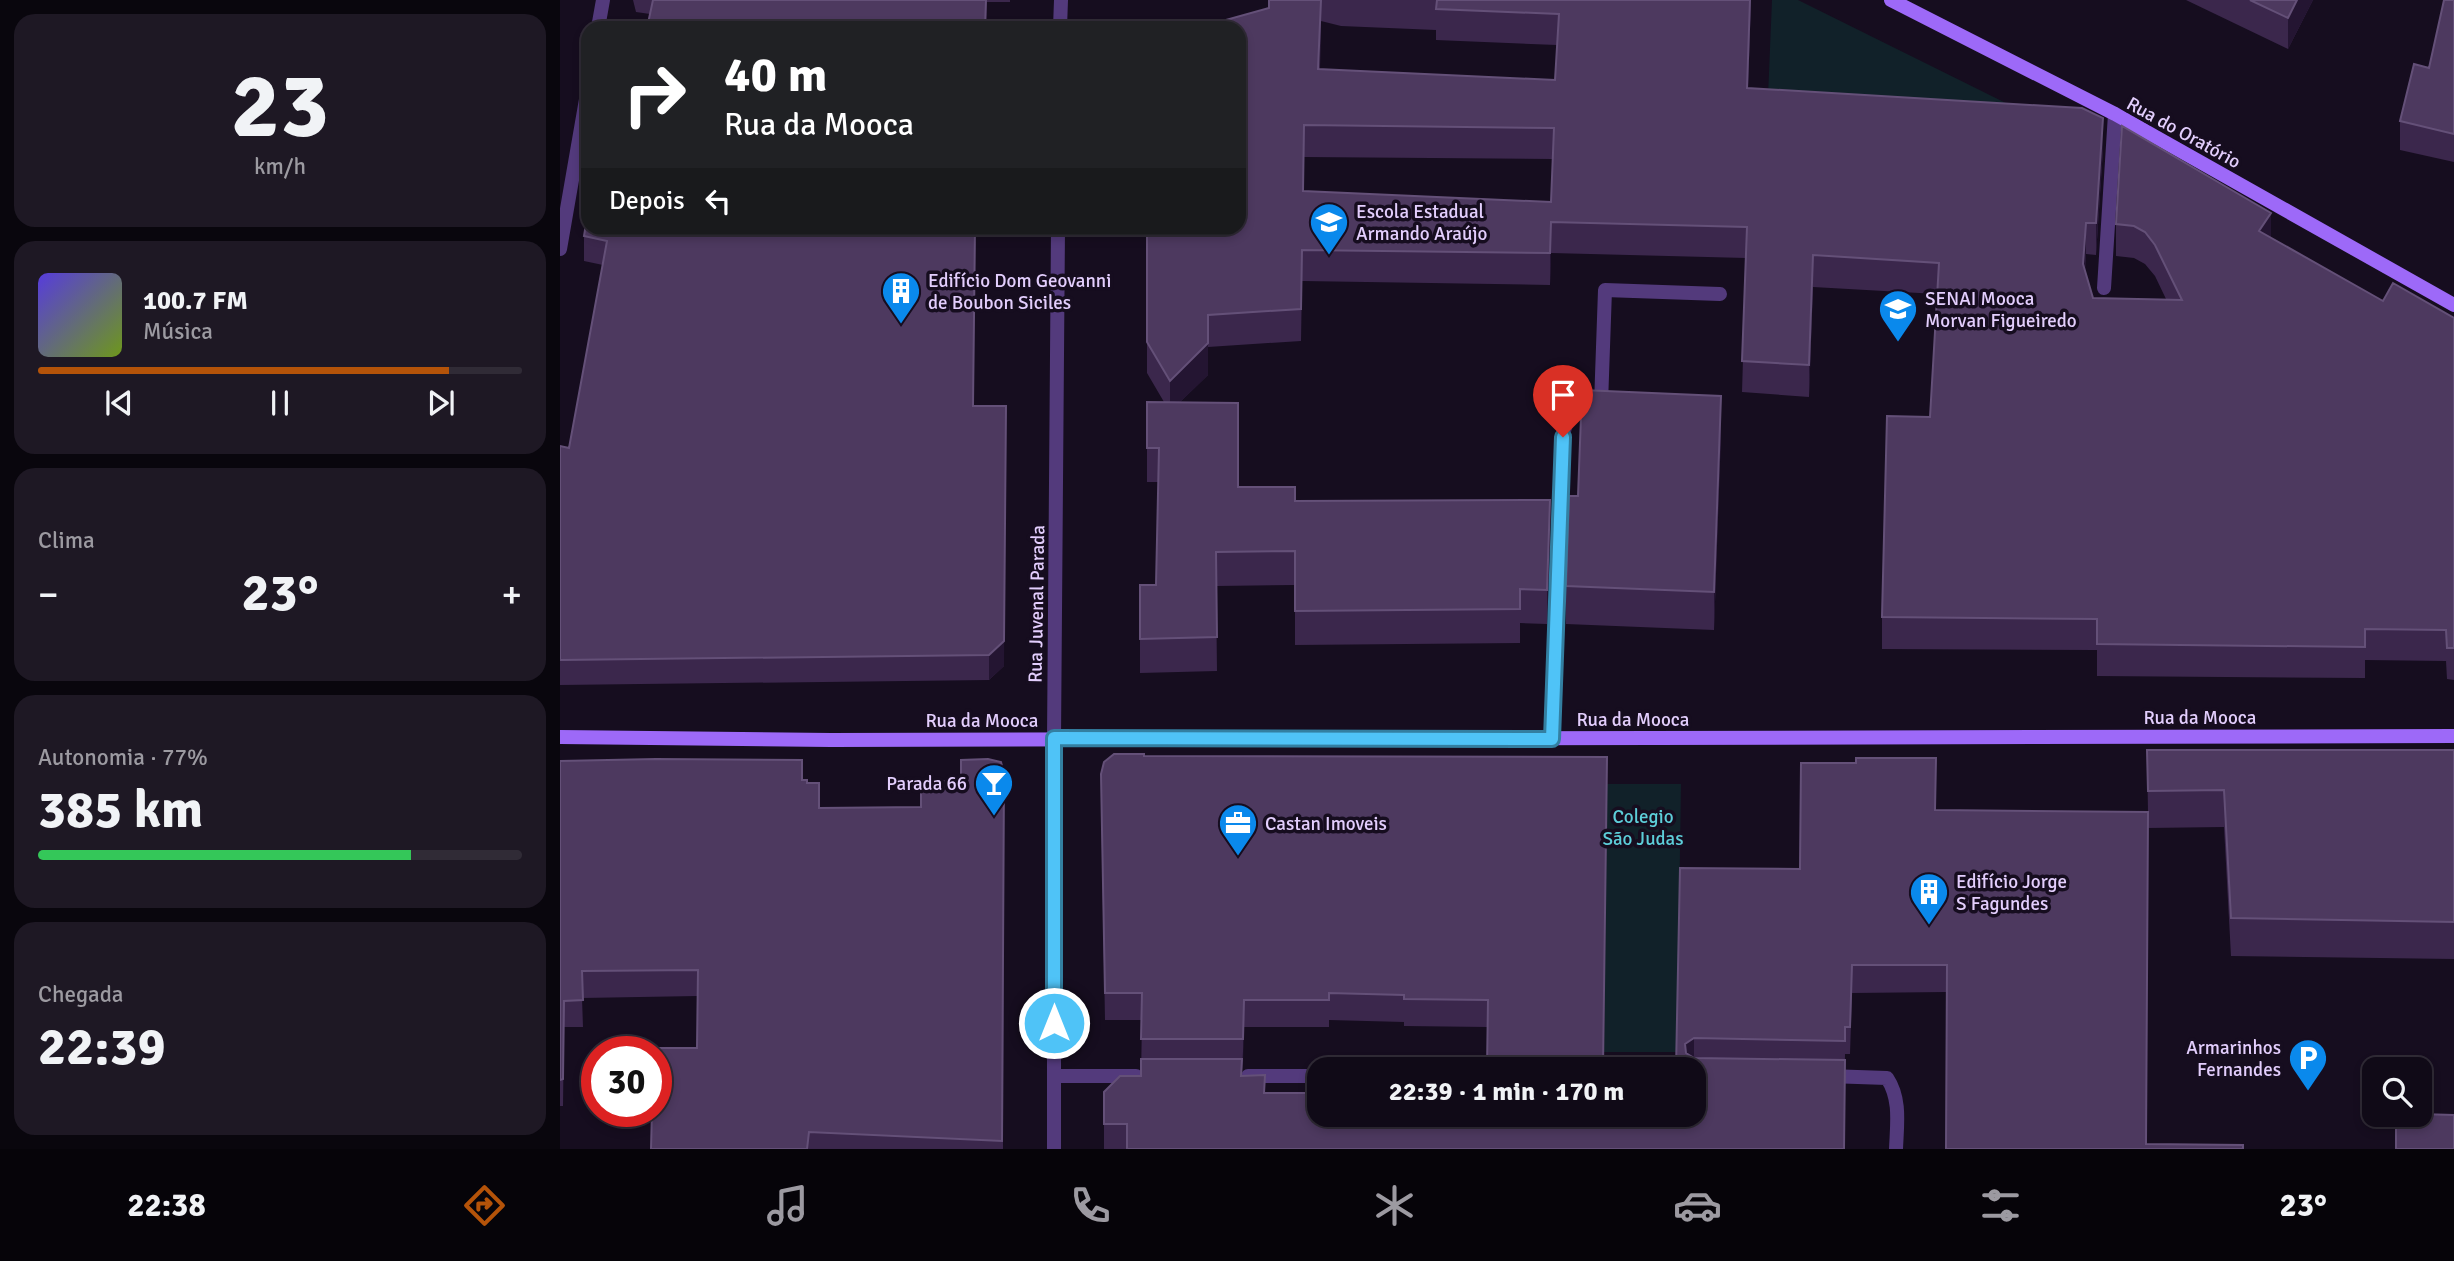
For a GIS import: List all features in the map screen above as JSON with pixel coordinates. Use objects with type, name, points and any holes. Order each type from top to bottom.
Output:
[{"type":"main road","name":"Rua do Oratório","points":[[1891,0],[2115,114],[2454,305]]},
{"type":"main road","name":"Rua da Mooca","points":[[560,737],[831,740],[2454,736]]},
{"type":"street","points":[[599,21],[603,0]]},
{"type":"street","points":[[1060,21],[1061,0]]},
{"type":"street","points":[[2104,288],[2115,114]]},
{"type":"street","points":[[560,249],[581,128]]},
{"type":"street","name":"Rua Juvenal Parada","points":[[1054,1149],[1058,235]]},
{"type":"street","points":[[1552,739],[1563,437],[1565,423],[1574,413],[1586,405],[1601,404],[1605,290],[1720,295]]},
{"type":"street","points":[[1054,1076],[1149,1076]]},
{"type":"street","points":[[1228,1076],[1307,1076]]},
{"type":"street","points":[[1814,1076],[1887,1078],[1894,1089],[1897,1105],[1896,1149]]},
{"type":"green space","points":[[1772,0],[1798,0],[2042,121],[1767,121]]},
{"type":"green space","name":"Colegio São Judas","points":[[1607,784],[1681,784],[1677,1052],[1604,1052]]},
{"type":"building","points":[[653,0],[986,0],[985,21],[648,21]]},
{"type":"building","points":[[1269,0],[1321,0],[1318,69],[1555,80],[1559,14],[1436,9],[1437,0],[1750,0],[1747,88],[2082,108],[2103,118],[2096,223],[2086,223],[2083,264],[2093,298],[2182,300],[2155,245],[2145,232],[2134,226],[2116,224],[2122,126],[2271,213],[2259,231],[2383,301],[2393,283],[2454,318],[2454,648],[2447,648],[2446,630],[2365,629],[2365,647],[2097,644],[2097,619],[1882,617],[1887,416],[1930,417],[1939,263],[1813,255],[1809,365],[1742,361],[1747,227],[1551,222],[1550,253],[1302,250],[1301,309],[1208,315],[1208,343],[1170,381],[1147,342],[1147,235],[1246,235],[1246,21],[1222,21],[1269,8]],"holes":[[[1304,125],[1554,128],[1551,202],[1303,191]]]},
{"type":"building","points":[[2250,0],[2297,0],[2288,18]]},
{"type":"building","points":[[2444,0],[2454,0],[2454,134],[2400,121],[2414,64],[2429,68]]},
{"type":"building","points":[[975,235],[973,406],[1006,406],[1004,641],[989,655],[560,660],[560,446],[569,448],[607,241],[584,236]]},
{"type":"building","points":[[1582,390],[1721,396],[1714,592],[1566,586],[1569,496],[1578,496]]},
{"type":"building","points":[[1147,402],[1238,403],[1238,487],[1295,487],[1295,501],[1550,500],[1547,590],[1520,589],[1520,609],[1295,611],[1295,551],[1216,552],[1217,637],[1140,639],[1140,585],[1156,585],[1159,448],[1147,448]]},
{"type":"building","points":[[2147,750],[2454,750],[2454,922],[2231,918],[2224,790],[2148,791]]},
{"type":"building","points":[[1114,754],[1607,757],[1603,1057],[1487,1057],[1488,1000],[1404,999],[1404,995],[1329,993],[1329,1000],[1244,1000],[1243,1039],[1141,1039],[1142,993],[1105,993],[1101,774],[1104,762]]},
{"type":"building","points":[[1856,758],[1936,758],[1935,810],[2148,812],[2146,1144],[2243,1145],[2243,1149],[1946,1149],[1947,965],[1852,965],[1850,1027],[1845,1027],[1845,1041],[1694,1038],[1685,1044],[1686,1053],[1692,1057],[1676,1057],[1680,868],[1800,869],[1801,763],[1856,763]]},
{"type":"building","points":[[988,759],[1001,762],[1004,774],[1002,1141],[809,1132],[807,1149],[651,1149],[652,1127],[672,1127],[672,1048],[697,1048],[698,970],[582,971],[583,1000],[564,1001],[563,1079],[560,1080],[560,761],[802,760],[802,780],[819,783],[819,808],[921,807],[921,781],[961,781],[961,760]]},
{"type":"building","points":[[1706,1058],[1845,1060],[1844,1149],[1127,1149],[1127,1124],[1104,1124],[1104,1092],[1120,1076],[1141,1076],[1141,1059],[1242,1059],[1241,1076],[1265,1075],[1264,1093],[1307,1093],[1307,1127],[1706,1127]]},
{"type":"building","points":[[2432,1114],[2454,1115],[2454,1149],[2396,1149],[2396,1127],[2432,1127]]},
{"type":"place","name":"Escola Estadual Armando Araújo","points":[[1329,256]]},
{"type":"place","name":"Edifício Dom Geovanni de Boubon Siciles","points":[[901,325]]},
{"type":"place","name":"SENAI Mooca Morvan Figueiredo","points":[[1898,343]]},
{"type":"place","name":"Parada 66","points":[[994,817]]},
{"type":"place","name":"Castan Imoveis","points":[[1238,857]]},
{"type":"place","name":"Edifício Jorge S Fagundes","points":[[1929,926]]},
{"type":"place","name":"Armarinhos Fernandes","points":[[2308,1092]]},
{"type":"route","points":[[1054,1023],[1054,738],[1552,739],[1563,437]]}]
